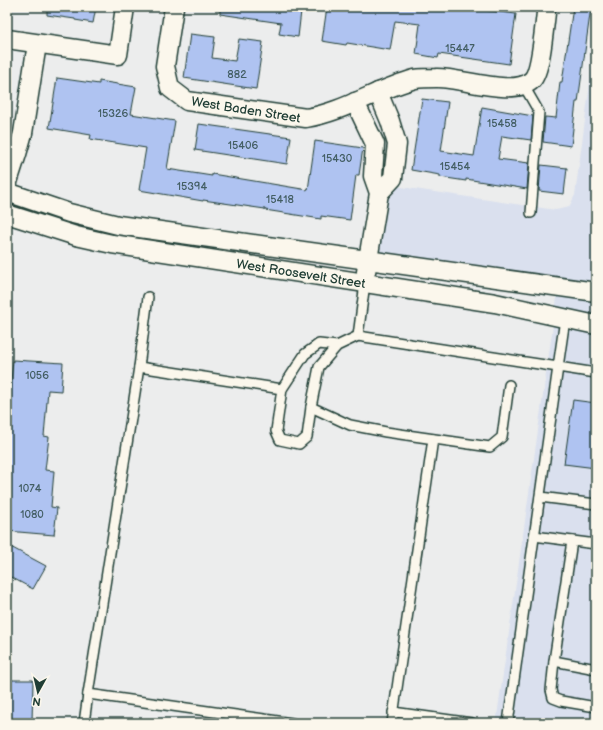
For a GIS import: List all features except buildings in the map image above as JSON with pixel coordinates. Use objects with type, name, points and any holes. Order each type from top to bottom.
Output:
[{"type":"street","points":[[7,39],[118,55],[124,7]]},
{"type":"street","name":"West Baden Street","points":[[174,7],[165,66],[170,88],[187,101],[306,118],[322,115],[378,92],[417,79],[440,78],[502,88],[528,83]]},
{"type":"street","points":[[528,83],[537,71],[546,13],[544,7]]},
{"type":"street","points":[[7,185],[18,154],[23,133],[37,44]]},
{"type":"street","points":[[378,92],[397,144],[393,178],[379,193]]},
{"type":"street","points":[[355,102],[375,144],[374,176],[379,193],[365,282]]},
{"type":"street","points":[[374,141],[394,135]]},
{"type":"street","name":"West Roosevelt Street","points":[[7,192],[69,213],[118,225],[596,292]]},
{"type":"street","name":"West Roosevelt Street","points":[[7,214],[76,236],[112,244],[495,303],[596,325]]},
{"type":"lane","points":[[528,83],[540,112],[531,213]]},
{"type":"lane","points":[[358,336],[365,282]]},
{"type":"lane","points":[[84,723],[139,367],[148,297]]},
{"type":"lane","points":[[508,723],[565,318]]},
{"type":"lane","points":[[336,346],[319,344],[305,354],[282,389],[276,431],[280,440],[299,444],[307,437],[319,367],[336,346],[358,336],[596,373]]},
{"type":"lane","points":[[139,367],[282,389]]},
{"type":"lane","points":[[311,408],[350,425],[386,432],[490,447],[502,437],[509,386]]},
{"type":"lane","points":[[392,723],[433,439]]},
{"type":"lane","points":[[540,497],[596,504]]},
{"type":"lane","points":[[534,536],[596,544]]},
{"type":"lane","points":[[572,541],[551,690],[553,698],[561,701],[596,707]]},
{"type":"lane","points":[[554,661],[596,669]]},
{"type":"lane","points":[[88,694],[292,723]]},
{"type":"lane","points":[[393,712],[472,723]]},
{"type":"shaded area","points":[[596,38],[596,723],[496,723],[560,277],[372,253],[381,184],[556,210],[569,207],[575,195]]}]
